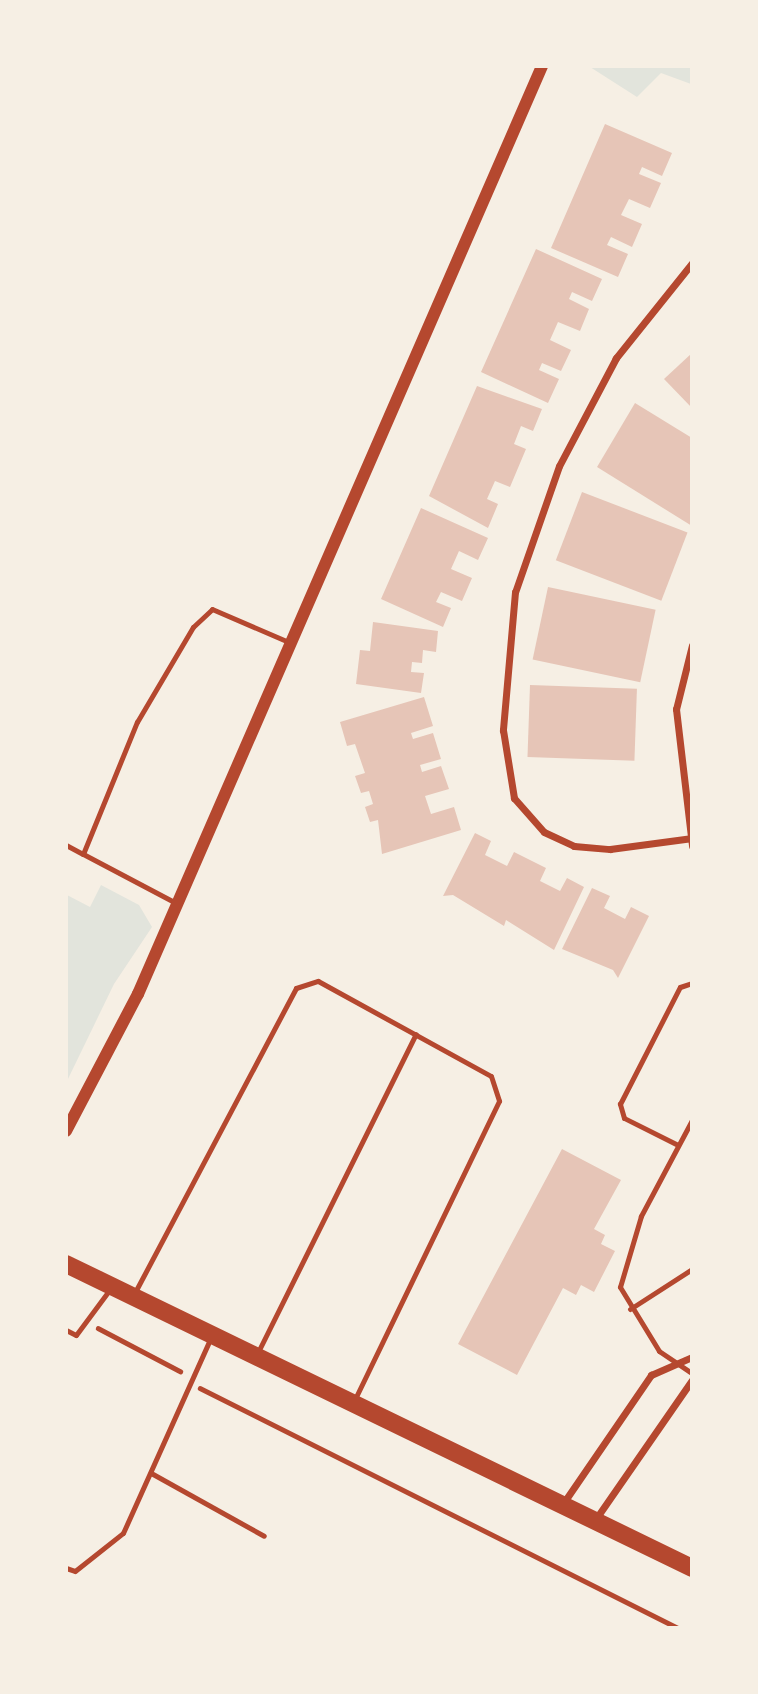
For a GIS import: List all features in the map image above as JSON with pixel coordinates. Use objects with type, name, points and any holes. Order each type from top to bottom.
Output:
[{"type":"main road","points":[[66,1264],[134,1294],[691,1568]]},
{"type":"street","points":[[66,1131],[106,1063],[542,66]]},
{"type":"street","points":[[691,263],[617,358],[559,466],[515,592],[503,730],[514,798],[544,832],[574,846],[610,849],[691,841],[676,709],[691,645]]},
{"type":"street","points":[[562,1505],[651,1375],[691,1357]]},
{"type":"street","points":[[594,1521],[691,1380]]},
{"type":"lane","points":[[83,854],[137,722],[192,627],[212,609],[291,643]]},
{"type":"lane","points":[[66,845],[177,903]]},
{"type":"lane","points":[[134,1294],[296,988],[318,981],[491,1076],[499,1101],[353,1402]]},
{"type":"lane","points":[[678,1145],[624,1118],[620,1104],[680,987],[691,983]]},
{"type":"lane","points":[[257,1355],[416,1034]]},
{"type":"lane","points":[[691,1120],[637,1226],[620,1287],[630,1309],[677,1364],[691,1373]]},
{"type":"lane","points":[[630,1309],[691,1269]]},
{"type":"lane","points":[[66,1330],[76,1335],[113,1285]]},
{"type":"lane","points":[[66,1568],[75,1571],[123,1532],[193,1384],[212,1334]]},
{"type":"lane","points":[[151,1473],[264,1536]]},
{"type":"path","points":[[85,1321],[173,1366],[193,1384],[678,1628]]},
{"type":"shaded area","points":[[590,67],[691,67],[691,84],[661,73],[637,97]]},
{"type":"shaded area","points":[[101,885],[139,905],[152,927],[114,984],[67,1081],[67,895],[90,907]]},
{"type":"building","points":[[605,124],[672,153],[662,176],[642,167],[639,174],[661,183],[650,208],[629,199],[621,215],[642,224],[632,247],[611,237],[607,245],[628,254],[618,277],[551,248]]},
{"type":"building","points":[[536,249],[602,279],[592,301],[572,292],[569,299],[589,309],[580,331],[558,322],[550,340],[571,350],[561,371],[542,363],[539,370],[559,379],[548,403],[481,372]]},
{"type":"building","points":[[692,353],[692,408],[664,379]]},
{"type":"building","points":[[477,386],[542,409],[533,431],[521,426],[514,444],[526,449],[510,487],[495,481],[487,499],[498,504],[488,528],[429,496]]},
{"type":"building","points":[[635,403],[692,438],[692,526],[597,467]]},
{"type":"building","points":[[582,492],[687,532],[661,601],[556,560]]},
{"type":"building","points":[[421,508],[488,538],[478,560],[459,551],[451,569],[472,578],[462,601],[441,592],[436,602],[451,608],[443,627],[381,599]]},
{"type":"building","points":[[548,587],[656,610],[640,682],[533,659]]},
{"type":"building","points":[[373,622],[438,631],[436,652],[423,650],[422,663],[412,662],[411,672],[424,673],[421,693],[356,684],[360,650],[370,651]]},
{"type":"building","points":[[530,685],[637,689],[634,761],[527,757]]},
{"type":"building","points":[[424,697],[433,726],[411,733],[413,739],[433,733],[441,759],[420,765],[422,772],[441,766],[449,789],[425,796],[431,814],[454,807],[461,830],[382,854],[378,820],[370,822],[365,807],[373,804],[369,791],[361,793],[355,776],[365,773],[355,744],[347,746],[340,722]]},
{"type":"building","points":[[475,833],[491,841],[485,855],[507,866],[514,852],[546,868],[540,881],[560,891],[567,878],[584,887],[554,950],[506,920],[504,926],[453,895],[443,896]]},
{"type":"building","points":[[592,888],[610,896],[604,908],[625,919],[631,907],[649,916],[618,978],[613,970],[562,949]]},
{"type":"building","points":[[562,1149],[621,1180],[594,1229],[605,1235],[601,1244],[615,1251],[594,1292],[581,1285],[576,1295],[563,1288],[517,1375],[458,1344]]}]
